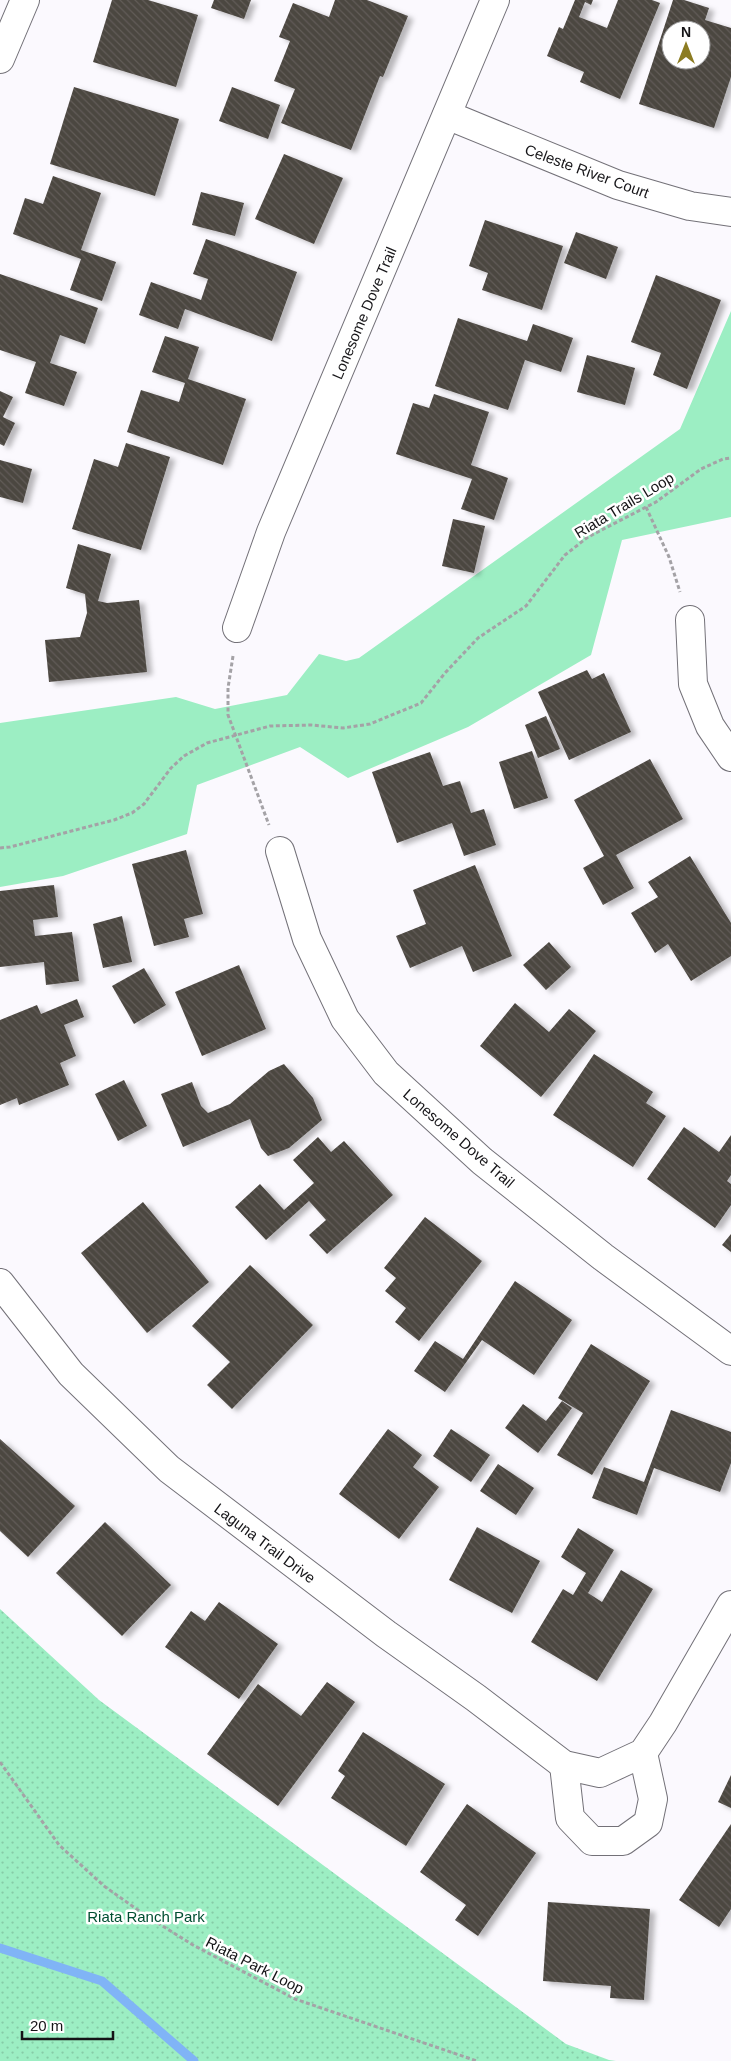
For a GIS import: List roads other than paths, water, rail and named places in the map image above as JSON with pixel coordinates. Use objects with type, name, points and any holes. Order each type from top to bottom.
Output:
[{"type":"street","points":[[0,59],[24,0]]},
{"type":"street","name":"Lonesome Dove Trail","points":[[237,628],[271,532],[495,0]]},
{"type":"street","name":"Celeste River Court","points":[[447,115],[618,185],[690,206],[731,212]]},
{"type":"street","points":[[690,620],[694,684],[710,726],[731,757]]},
{"type":"street","name":"Lonesome Dove Trail","points":[[280,851],[307,939],[345,1019],[386,1073],[489,1167],[603,1257],[731,1351]]},
{"type":"street","name":"Laguna Trail Drive","points":[[0,1283],[71,1374],[169,1469],[354,1610],[476,1698],[564,1765],[600,1773],[643,1752]]},
{"type":"street","points":[[564,1765],[570,1818],[592,1841],[624,1840],[648,1823],[653,1799],[643,1752],[727,1623]]},
{"type":"waterway","points":[[0,1948],[102,1981],[194,2061]]},
{"type":"park label","name":"Riata Ranch Park","points":[[146,1916]]}]
